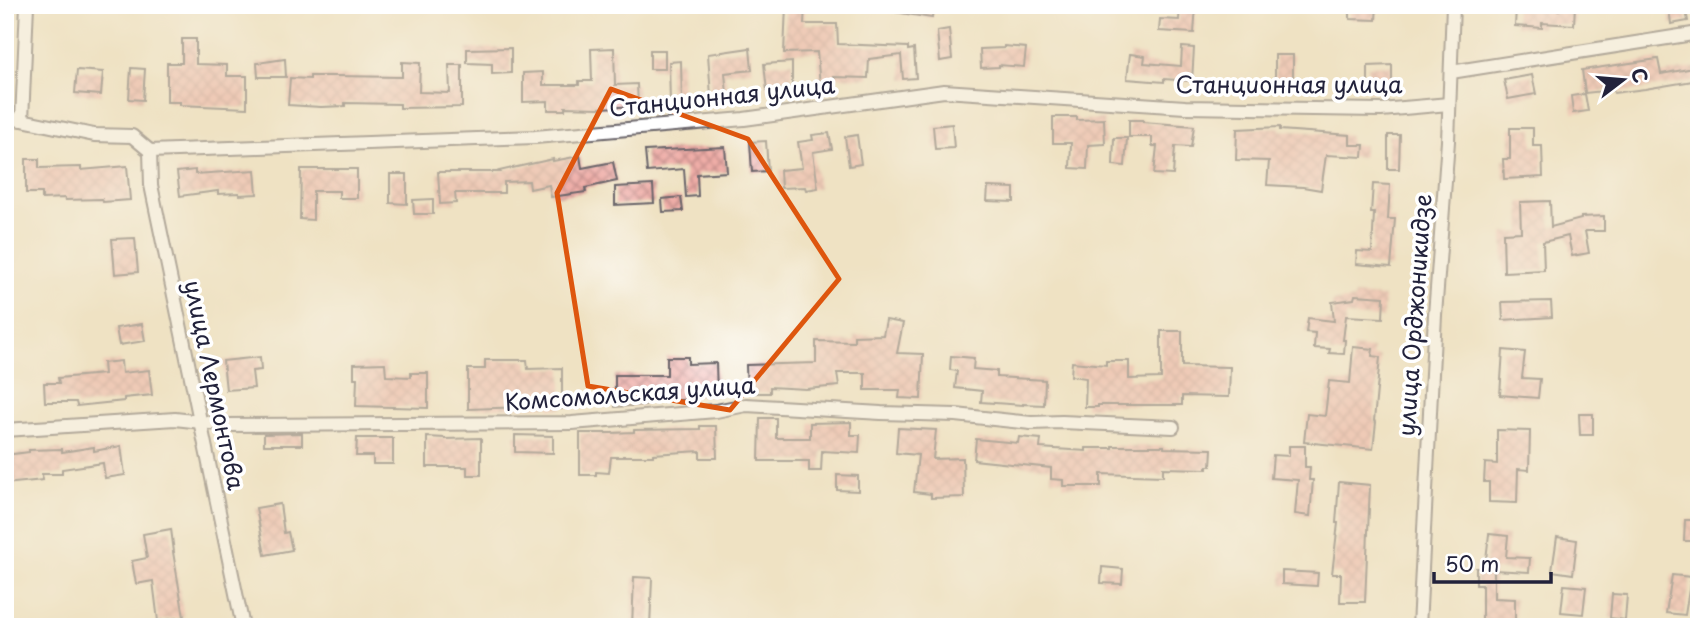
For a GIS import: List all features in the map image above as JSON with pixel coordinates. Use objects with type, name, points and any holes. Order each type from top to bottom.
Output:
[{"type":"street","points":[[22,120],[27,5]]},
{"type":"street","name":"улица Орджоникидзе","points":[[1419,627],[1435,315],[1448,141],[1453,5]]},
{"type":"street","points":[[1451,72],[1699,33]]},
{"type":"street","name":"Станционная улица","points":[[5,118],[94,135],[132,136],[150,151],[535,137],[744,120],[944,91],[1185,107],[1381,110],[1449,104]]},
{"type":"street","name":"улица Лермонтова","points":[[150,151],[151,186],[243,627]]},
{"type":"street","name":"Комсомольская улица","points":[[5,430],[175,419],[228,425],[572,423],[716,411],[746,405],[956,415],[1031,423],[1173,427]]},
{"type":"highlighted area","points":[[611,89],[748,139],[839,279],[730,410],[588,386],[557,193]]},
{"type":"building","points":[[786,5],[805,5],[804,24],[837,24],[838,44],[914,49],[916,78],[903,79],[901,55],[869,59],[868,78],[834,77],[835,84],[820,86],[817,52],[784,53]]},
{"type":"building","points":[[894,5],[934,5],[932,18],[894,12]]},
{"type":"building","points":[[1180,5],[1196,5],[1194,33],[1159,31],[1160,19],[1179,20]]},
{"type":"building","points":[[1350,5],[1377,5],[1376,20],[1350,19]]},
{"type":"building","points":[[1559,5],[1575,5],[1574,25],[1542,23],[1542,28],[1515,26],[1516,8],[1559,10]]},
{"type":"building","points":[[1685,6],[1688,21],[1671,24],[1669,8]]},
{"type":"building","points":[[949,29],[952,59],[940,61],[937,31]]},
{"type":"building","points":[[182,39],[196,39],[196,64],[227,65],[227,76],[247,76],[247,108],[167,102],[167,63],[182,63]]},
{"type":"building","points":[[1004,46],[1026,48],[1024,67],[999,65],[981,68],[980,49]]},
{"type":"building","points":[[1182,47],[1194,48],[1192,81],[1127,79],[1130,54],[1145,56],[1144,63],[1181,66]]},
{"type":"building","points":[[511,48],[511,73],[492,74],[492,64],[467,63],[467,49]]},
{"type":"building","points":[[614,48],[615,85],[637,84],[638,106],[565,107],[565,110],[548,110],[548,101],[523,102],[523,73],[543,72],[543,85],[579,85],[579,81],[592,81],[591,49]]},
{"type":"building","points":[[750,48],[752,70],[725,73],[727,94],[711,96],[708,54]]},
{"type":"building","points":[[650,50],[665,50],[665,69],[650,69]]},
{"type":"building","points":[[1275,55],[1293,55],[1293,89],[1275,89]]},
{"type":"building","points":[[285,59],[286,77],[258,77],[257,63]]},
{"type":"building","points":[[1658,59],[1661,74],[1699,67],[1699,80],[1614,93],[1613,90],[1585,93],[1582,70]]},
{"type":"building","points":[[681,61],[682,103],[670,103],[669,62]]},
{"type":"building","points":[[402,62],[420,63],[419,92],[450,93],[449,65],[462,65],[462,107],[400,108],[400,104],[345,103],[345,106],[321,107],[288,105],[290,78],[402,77]]},
{"type":"building","points":[[792,62],[792,88],[767,91],[764,64]]},
{"type":"building","points":[[1392,65],[1392,90],[1368,91],[1368,66]]},
{"type":"building","points":[[131,68],[145,69],[143,100],[129,99]]},
{"type":"building","points":[[77,70],[103,72],[101,95],[75,93]]},
{"type":"building","points":[[1532,75],[1536,94],[1508,99],[1504,80]]},
{"type":"building","points":[[1585,94],[1588,111],[1573,113],[1571,96]]},
{"type":"building","points":[[1053,117],[1104,119],[1105,144],[1088,145],[1087,169],[1070,168],[1071,143],[1053,143]]},
{"type":"building","points":[[1129,120],[1194,126],[1191,147],[1175,146],[1173,175],[1154,174],[1157,146],[1152,146],[1152,137],[1129,137]]},
{"type":"building","points":[[952,124],[954,148],[935,149],[933,126]]},
{"type":"building","points":[[1280,127],[1280,130],[1350,135],[1350,145],[1364,145],[1363,157],[1326,155],[1321,190],[1267,185],[1269,161],[1236,160],[1237,129]]},
{"type":"building","points":[[1510,128],[1533,128],[1533,146],[1542,146],[1543,177],[1504,179],[1503,159],[1510,159]]},
{"type":"building","points":[[829,133],[832,149],[813,152],[818,188],[781,188],[780,170],[802,168],[798,142],[813,140],[812,135]]},
{"type":"building","points":[[857,135],[861,164],[849,166],[845,137]]},
{"type":"building","points":[[1388,135],[1400,135],[1399,169],[1388,169]]},
{"type":"building","points":[[1114,138],[1127,138],[1125,166],[1113,165]]},
{"type":"building","points":[[766,141],[768,171],[752,172],[750,142]]},
{"type":"building","points":[[725,147],[727,172],[697,174],[698,196],[686,197],[684,169],[647,172],[645,151]]},
{"type":"building","points":[[580,156],[582,168],[613,162],[617,181],[585,188],[586,192],[551,197],[549,185],[530,189],[529,181],[504,182],[504,193],[455,193],[456,203],[440,204],[438,172],[500,172],[553,159]]},
{"type":"building","points":[[26,159],[39,159],[39,168],[81,167],[81,170],[127,166],[130,200],[103,202],[102,199],[42,199],[42,193],[26,193]]},
{"type":"building","points":[[301,169],[357,169],[357,198],[339,198],[339,191],[313,191],[313,220],[300,219]]},
{"type":"building","points":[[195,170],[195,174],[255,170],[257,194],[218,194],[218,191],[180,196],[177,172]]},
{"type":"building","points":[[390,174],[407,174],[407,204],[390,203]]},
{"type":"building","points":[[1373,184],[1390,185],[1388,219],[1395,219],[1391,267],[1356,264],[1357,251],[1372,252]]},
{"type":"building","points":[[653,185],[654,203],[615,205],[615,187]]},
{"type":"building","points":[[988,187],[1014,188],[1014,202],[987,201]]},
{"type":"building","points":[[681,197],[683,211],[663,212],[662,199]]},
{"type":"building","points":[[433,199],[433,214],[414,214],[413,200]]},
{"type":"building","points":[[1550,201],[1551,227],[1581,217],[1604,216],[1604,231],[1585,231],[1589,253],[1572,256],[1568,236],[1543,242],[1544,270],[1504,272],[1503,233],[1521,232],[1520,202]]},
{"type":"building","points":[[135,238],[138,272],[115,274],[112,239]]},
{"type":"building","points":[[1355,295],[1384,297],[1383,318],[1346,316],[1344,354],[1329,353],[1330,349],[1314,348],[1315,333],[1306,332],[1308,318],[1334,321],[1332,302],[1354,299]]},
{"type":"building","points":[[1551,301],[1552,317],[1503,320],[1502,302]]},
{"type":"building","points":[[886,320],[903,323],[897,353],[923,354],[921,399],[899,398],[900,390],[865,390],[865,373],[837,373],[839,386],[806,389],[770,387],[770,393],[747,393],[746,365],[816,363],[816,341],[854,342],[854,336],[883,335]]},
{"type":"building","points":[[142,324],[145,341],[119,345],[116,328]]},
{"type":"building","points":[[1161,331],[1182,331],[1182,366],[1230,367],[1229,397],[1182,396],[1182,405],[1085,407],[1086,378],[1071,376],[1072,362],[1106,365],[1106,361],[1129,361],[1129,379],[1161,378]]},
{"type":"building","points":[[1353,347],[1373,349],[1372,356],[1380,357],[1373,449],[1304,442],[1307,414],[1325,416],[1329,381],[1350,383]]},
{"type":"building","points":[[1503,350],[1525,352],[1522,378],[1540,379],[1538,398],[1500,395]]},
{"type":"building","points":[[951,356],[974,358],[973,369],[997,371],[997,377],[1045,380],[1044,405],[981,402],[982,391],[955,388],[957,371],[950,370]]},
{"type":"building","points":[[260,357],[261,370],[252,371],[254,388],[226,390],[223,361]]},
{"type":"building","points":[[667,357],[688,357],[688,364],[716,363],[717,394],[689,395],[689,400],[645,400],[645,405],[615,407],[615,375],[667,375]]},
{"type":"building","points":[[485,360],[527,360],[528,369],[562,368],[562,409],[550,409],[550,406],[468,409],[468,369],[485,369]]},
{"type":"building","points":[[121,361],[122,373],[149,370],[152,395],[77,406],[76,402],[45,402],[44,383],[59,383],[58,378],[104,374],[103,363]]},
{"type":"building","points":[[385,363],[386,376],[411,377],[411,373],[428,373],[428,408],[356,406],[357,378],[354,378],[354,364]]},
{"type":"building","points":[[1579,414],[1593,414],[1593,435],[1580,435]]},
{"type":"building","points":[[760,418],[776,418],[776,438],[810,438],[810,423],[851,422],[851,435],[860,435],[859,453],[822,451],[821,471],[809,471],[809,461],[759,461]]},
{"type":"building","points":[[700,426],[716,426],[717,458],[700,458],[700,451],[611,457],[609,473],[580,475],[580,433],[700,429]]},
{"type":"building","points":[[898,428],[936,430],[933,459],[963,458],[964,497],[931,498],[931,494],[914,492],[918,455],[896,453]]},
{"type":"building","points":[[1497,430],[1530,431],[1529,470],[1518,469],[1517,503],[1489,502],[1489,482],[1484,482],[1485,463],[1497,464]]},
{"type":"building","points":[[302,433],[302,445],[264,445],[264,434]]},
{"type":"building","points":[[515,435],[553,436],[553,453],[515,452]]},
{"type":"building","points":[[427,437],[481,438],[481,475],[467,475],[467,467],[427,467]]},
{"type":"building","points":[[1019,437],[1041,439],[1040,448],[1086,451],[1086,448],[1112,446],[1212,449],[1211,466],[1207,466],[1207,469],[1163,468],[1163,476],[1101,474],[1101,486],[1063,486],[1063,480],[1051,479],[1051,468],[974,460],[976,439],[1018,443]]},
{"type":"building","points":[[357,438],[393,438],[393,464],[373,464],[373,456],[356,456]]},
{"type":"building","points":[[121,446],[125,475],[105,478],[103,463],[62,469],[62,474],[42,474],[43,480],[5,484],[5,455],[29,450],[62,449],[62,452],[94,447],[94,451]]},
{"type":"building","points":[[1289,446],[1305,446],[1305,467],[1310,467],[1309,480],[1313,480],[1310,516],[1295,514],[1298,480],[1271,478],[1273,455],[1289,456]]},
{"type":"building","points":[[837,475],[858,476],[858,491],[837,490]]},
{"type":"building","points":[[1339,482],[1370,485],[1365,602],[1340,602],[1341,574],[1332,574],[1338,523]]},
{"type":"building","points":[[280,504],[284,533],[288,532],[292,550],[265,555],[256,508]]},
{"type":"building","points":[[1685,520],[1699,520],[1699,541],[1684,541]]},
{"type":"building","points":[[171,529],[184,617],[158,621],[153,581],[136,584],[132,561],[147,558],[143,534]]},
{"type":"building","points":[[1489,534],[1508,536],[1506,557],[1530,558],[1529,572],[1494,570],[1494,598],[1515,599],[1515,627],[1482,627],[1482,585],[1476,585],[1476,568],[1485,568]]},
{"type":"building","points":[[1557,537],[1577,540],[1573,574],[1552,571]]},
{"type":"building","points":[[1102,567],[1123,569],[1122,584],[1101,583]]},
{"type":"building","points":[[1282,571],[1318,573],[1317,586],[1282,584]]},
{"type":"building","points":[[1672,575],[1691,577],[1685,615],[1666,613]]},
{"type":"building","points":[[634,577],[652,578],[650,627],[632,627]]},
{"type":"building","points":[[1564,585],[1586,587],[1583,614],[1561,612]]},
{"type":"building","points":[[1612,594],[1627,595],[1625,620],[1610,618]]}]
